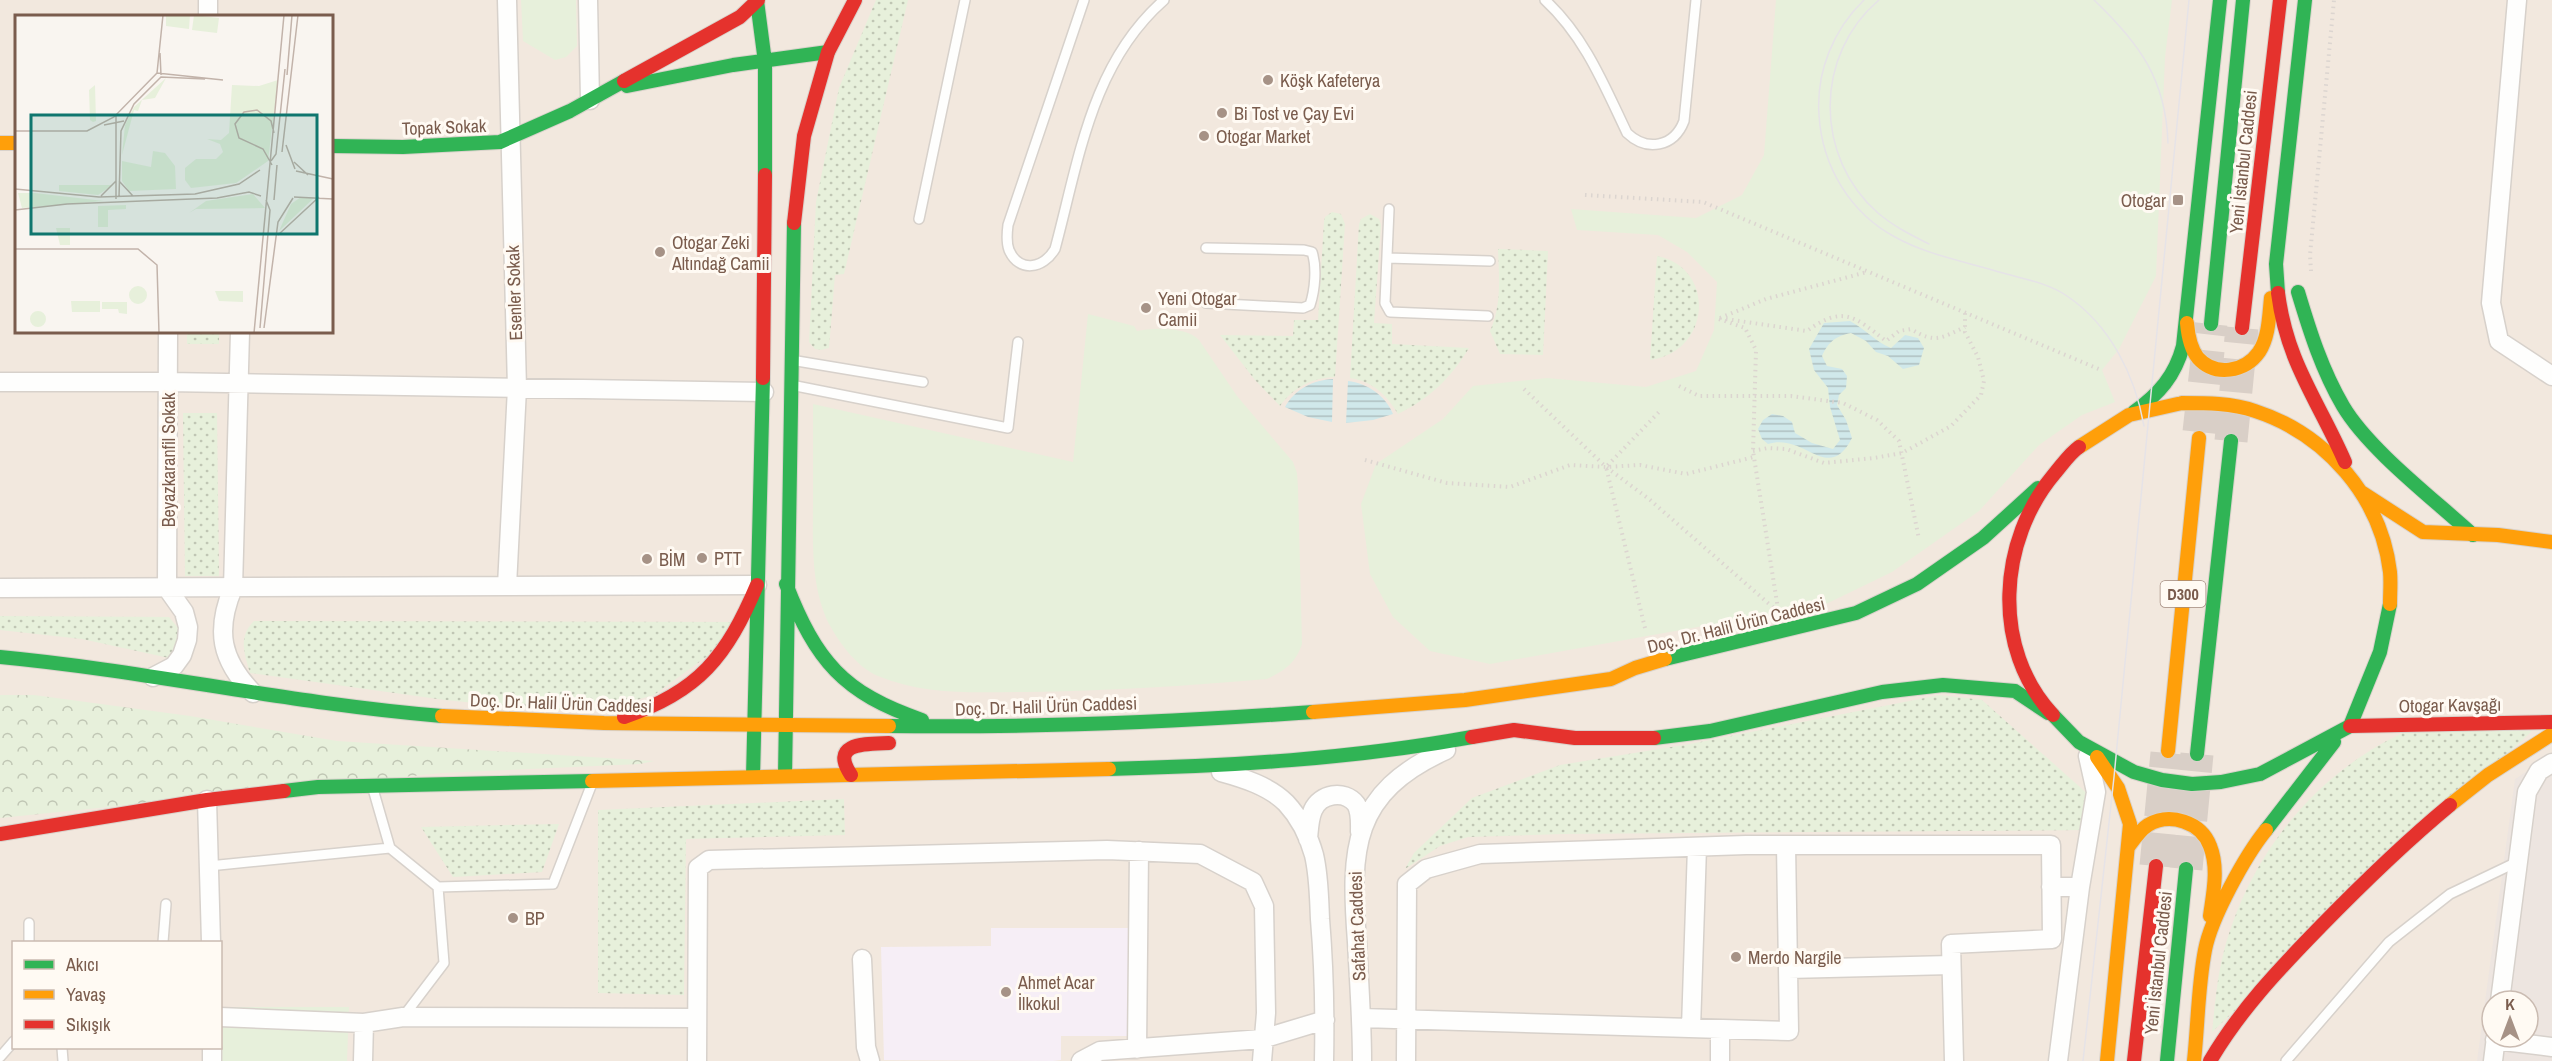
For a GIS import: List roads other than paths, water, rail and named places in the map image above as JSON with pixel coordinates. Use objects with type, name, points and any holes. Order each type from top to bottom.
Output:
[{"type":"main road","points":[[2131,415],[2159,393],[2174,377],[2184,346],[2220,0]]},
{"type":"main road","name":"Yeni İstanbul Caddesi","points":[[2211,324],[2243,0]]},
{"type":"main road","name":"Yeni İstanbul Caddesi","points":[[2242,328],[2280,0]]},
{"type":"main road","points":[[2187,321],[2192,348],[2204,364],[2223,370],[2244,366],[2259,352],[2264,341],[2276,264],[2305,0]]},
{"type":"main road","name":"Topak Sokak","points":[[333,146],[403,147],[500,142],[590,100],[740,17],[758,1]]},
{"type":"main road","points":[[753,777],[764,392],[765,62],[758,1]]},
{"type":"main road","points":[[785,776],[792,239],[804,136],[828,52],[849,4]]},
{"type":"main road","points":[[610,88],[733,65],[828,52]]},
{"type":"main road","points":[[2290,137],[2293,244]]},
{"type":"main road","points":[[2276,264],[2280,309],[2295,363],[2328,424],[2353,479]]},
{"type":"main road","points":[[2295,275],[2298,297],[2310,337],[2330,383],[2344,408],[2364,434],[2473,535],[2552,542]]},
{"type":"main road","name":"Otogar Kavşağı","points":[[2345,730],[2379,657],[2386,636],[2391,603],[2390,570],[2383,538],[2370,507],[2353,479],[2331,455],[2299,430],[2254,411],[2231,405],[2190,403],[2158,407],[2131,415],[2079,445],[2043,483],[2026,512],[2017,535],[2008,582],[2011,630],[2026,676],[2053,716],[2091,750],[2122,768],[2166,781],[2208,784],[2230,782],[2271,771],[2321,741],[2345,730],[2374,724],[2552,722]]},
{"type":"main road","name":"D300","points":[[2168,751],[2199,438]]},
{"type":"main road","name":"D300","points":[[2197,754],[2231,441]]},
{"type":"main road","name":"Doç. Dr. Halil Ürün Caddesi","points":[[0,657],[153,677],[254,694],[405,712],[482,719],[604,723],[948,727],[1229,718],[1465,700],[1611,680],[1635,668],[1668,658],[1834,620],[1917,584],[1983,538],[2043,483]]},
{"type":"main road","name":"Otogar Kavşağı","points":[[2361,492],[2421,531],[2473,535]]},
{"type":"main road","points":[[786,584],[806,635],[822,659],[842,679],[864,696],[889,708],[948,727]]},
{"type":"main road","points":[[604,723],[644,712],[694,682],[733,639],[757,585]]},
{"type":"main road","points":[[0,834],[207,800],[318,787],[1202,767],[1337,758],[1514,730],[1575,738],[1655,738],[1710,731],[1882,692],[1943,684],[2015,691],[2053,716]]},
{"type":"main road","points":[[922,741],[948,727]]},
{"type":"main road","points":[[2205,948],[2219,912],[2245,860],[2272,821],[2345,730]]},
{"type":"main road","points":[[2210,1061],[2228,1032],[2264,986],[2361,885],[2430,820],[2477,782],[2552,734]]},
{"type":"main road","points":[[851,775],[844,767],[843,760],[844,753],[850,747],[860,744],[898,742]]},
{"type":"main road","points":[[2091,750],[2114,777],[2124,796],[2130,824],[2108,1061]]},
{"type":"main road","points":[[2129,846],[2146,826],[2157,820],[2167,819],[2188,822],[2205,836],[2212,857],[2213,881],[2193,1061]]},
{"type":"main road","points":[[2134,1061],[2156,866]]},
{"type":"main road","name":"Yeni İstanbul Caddesi","points":[[2167,1061],[2186,869]]},
{"type":"street","name":"Esenler Sokak","points":[[507,0],[517,388],[507,586]]},
{"type":"street","points":[[588,0],[590,100]]},
{"type":"street","points":[[2517,0],[2492,303],[2499,341],[2552,376]]},
{"type":"street","name":"Beyazkaranfil Sokak","points":[[167,588],[168,333]]},
{"type":"street","points":[[240,333],[233,588],[226,604],[222,640],[228,660],[238,677],[254,694]]},
{"type":"street","points":[[0,382],[168,382],[764,392]]},
{"type":"street","points":[[0,588],[757,585]]},
{"type":"street","points":[[153,677],[174,666],[182,655],[187,640],[188,627],[184,612],[167,588]]},
{"type":"street","name":"Safahat Caddesi","points":[[1362,1061],[1362,1018],[1353,885],[1357,845],[1369,815],[1380,796],[1397,778],[1414,766],[1471,738]]},
{"type":"street","points":[[2058,1061],[2080,887],[2096,792],[2091,750]]},
{"type":"street","points":[[2502,989],[2527,792],[2539,771],[2552,764]]},
{"type":"street","name":"Safahat Caddesi","points":[[1202,767],[1241,777],[1266,789],[1286,803],[1308,838],[1314,856],[1318,888],[1325,1020],[1324,1061]]},
{"type":"street","points":[[1308,838],[1313,810],[1321,799],[1333,795],[1346,797],[1356,805],[1360,816],[1357,845]]},
{"type":"street","points":[[207,800],[211,941]]},
{"type":"street","points":[[1362,1018],[1790,1031],[1786,845]]},
{"type":"street","points":[[1406,1061],[1407,884],[1426,869],[1480,854],[1786,845],[2050,845],[2052,939],[1951,944],[1954,1061]]},
{"type":"street","points":[[1691,1028],[1697,847]]},
{"type":"street","points":[[697,1061],[698,868],[709,860],[1095,850],[1200,854],[1253,882],[1264,906],[1266,1013],[1262,1061]]},
{"type":"street","points":[[1137,1048],[1139,851]]},
{"type":"street","points":[[2051,887],[2080,887]]},
{"type":"street","points":[[862,959],[866,1047],[870,1061]]},
{"type":"street","points":[[1788,969],[1951,965]]},
{"type":"street","points":[[222,1017],[364,1023],[403,1017],[696,1018]]},
{"type":"street","points":[[1081,1061],[1100,1051],[1262,1040],[1325,1020]]},
{"type":"street","points":[[363,1061],[364,1023]]},
{"type":"street","points":[[1720,1029],[1720,1061]]},
{"type":"lane","points":[[919,219],[965,0]]},
{"type":"lane","points":[[1084,0],[1008,225],[1009,251],[1028,265],[1038,266],[1049,259],[1055,249],[1092,113],[1109,68],[1139,24],[1164,0]]},
{"type":"lane","points":[[1545,0],[1567,22],[1597,68],[1627,133],[1635,141],[1657,145],[1676,136],[1684,121],[1696,0]]},
{"type":"lane","points":[[1389,209],[1385,303],[1390,312],[1488,316]]},
{"type":"lane","points":[[1206,248],[1304,250],[1312,252],[1314,259],[1313,297],[1310,305],[1303,308],[1206,303]]},
{"type":"lane","points":[[1387,258],[1490,261]]},
{"type":"lane","points":[[789,384],[1008,428],[1018,342]]},
{"type":"lane","points":[[789,360],[923,382]]},
{"type":"lane","points":[[372,784],[390,848],[438,887],[553,884],[593,780]]},
{"type":"lane","points":[[209,866],[390,848]]},
{"type":"lane","points":[[2286,1061],[2390,942],[2450,894],[2518,861]]},
{"type":"lane","points":[[403,1017],[444,963],[438,887]]},
{"type":"lane","points":[[163,941],[166,904]]},
{"type":"lane","points":[[29,923],[29,941]]},
{"type":"lane","points":[[0,1057],[12,1043]]},
{"type":"water","points":[[1850,321],[1891,348],[1905,335],[1918,338],[1924,348],[1919,365],[1903,369],[1888,356],[1876,352],[1866,341],[1851,333],[1837,338],[1827,346],[1822,356],[1827,366],[1842,369],[1847,376],[1846,388],[1839,395],[1837,405],[1846,420],[1852,438],[1843,451],[1834,457],[1825,457],[1781,442],[1768,444],[1762,439],[1758,429],[1763,420],[1772,414],[1783,416],[1792,422],[1795,433],[1812,443],[1833,449],[1840,440],[1830,407],[1828,388],[1814,370],[1809,349],[1824,323]]},
{"type":"water","points":[[1333,379],[1332,422],[1308,417],[1285,407],[1299,390],[1318,381]]},
{"type":"water","points":[[1348,381],[1362,384],[1381,396],[1393,414],[1373,420],[1346,423]]},
{"type":"tunnel","points":[[2199,432],[2211,324]]},
{"type":"tunnel","points":[[2231,441],[2242,328]]},
{"type":"tunnel","points":[[2156,866],[2167,753]]},
{"type":"tunnel","points":[[2186,869],[2197,754]]},
{"type":"tram line","points":[[1864,0],[1835,38],[1820,83],[1821,134],[1832,170],[1841,186],[1865,215],[1879,227],[1907,243],[1948,258],[2027,279],[2067,296],[2096,321],[2108,336],[2127,370],[2144,426]]},
{"type":"tram line","points":[[1879,0],[1858,23],[1842,49],[1833,77],[1830,106],[1833,135],[1842,164],[1857,190],[1884,218],[1929,244]]},
{"type":"tram line","points":[[2094,0],[2137,47],[2156,81],[2166,120],[2168,143]]},
{"type":"tram line","points":[[2083,1061],[2114,777],[2189,0]]},
{"type":"place","name":"Köşk Kafeterya","points":[[1268,80]]},
{"type":"place","name":"Bi Tost ve Çay Evi","points":[[1222,113]]},
{"type":"place","name":"Otogar Market","points":[[1204,136]]},
{"type":"place","name":"Otogar","points":[[2178,200]]},
{"type":"place","name":"Otogar Zeki Altındağ Camii","points":[[660,252]]},
{"type":"place","name":"Yeni Otogar Camii","points":[[1146,308]]},
{"type":"place","name":"PTT","points":[[702,558]]},
{"type":"place","name":"BİM","points":[[647,559]]},
{"type":"place","name":"BP","points":[[513,918]]},
{"type":"place","name":"Merdo Nargile","points":[[1736,957]]},
{"type":"place","name":"Ahmet Acar İlkokul","points":[[1006,992]]}]
